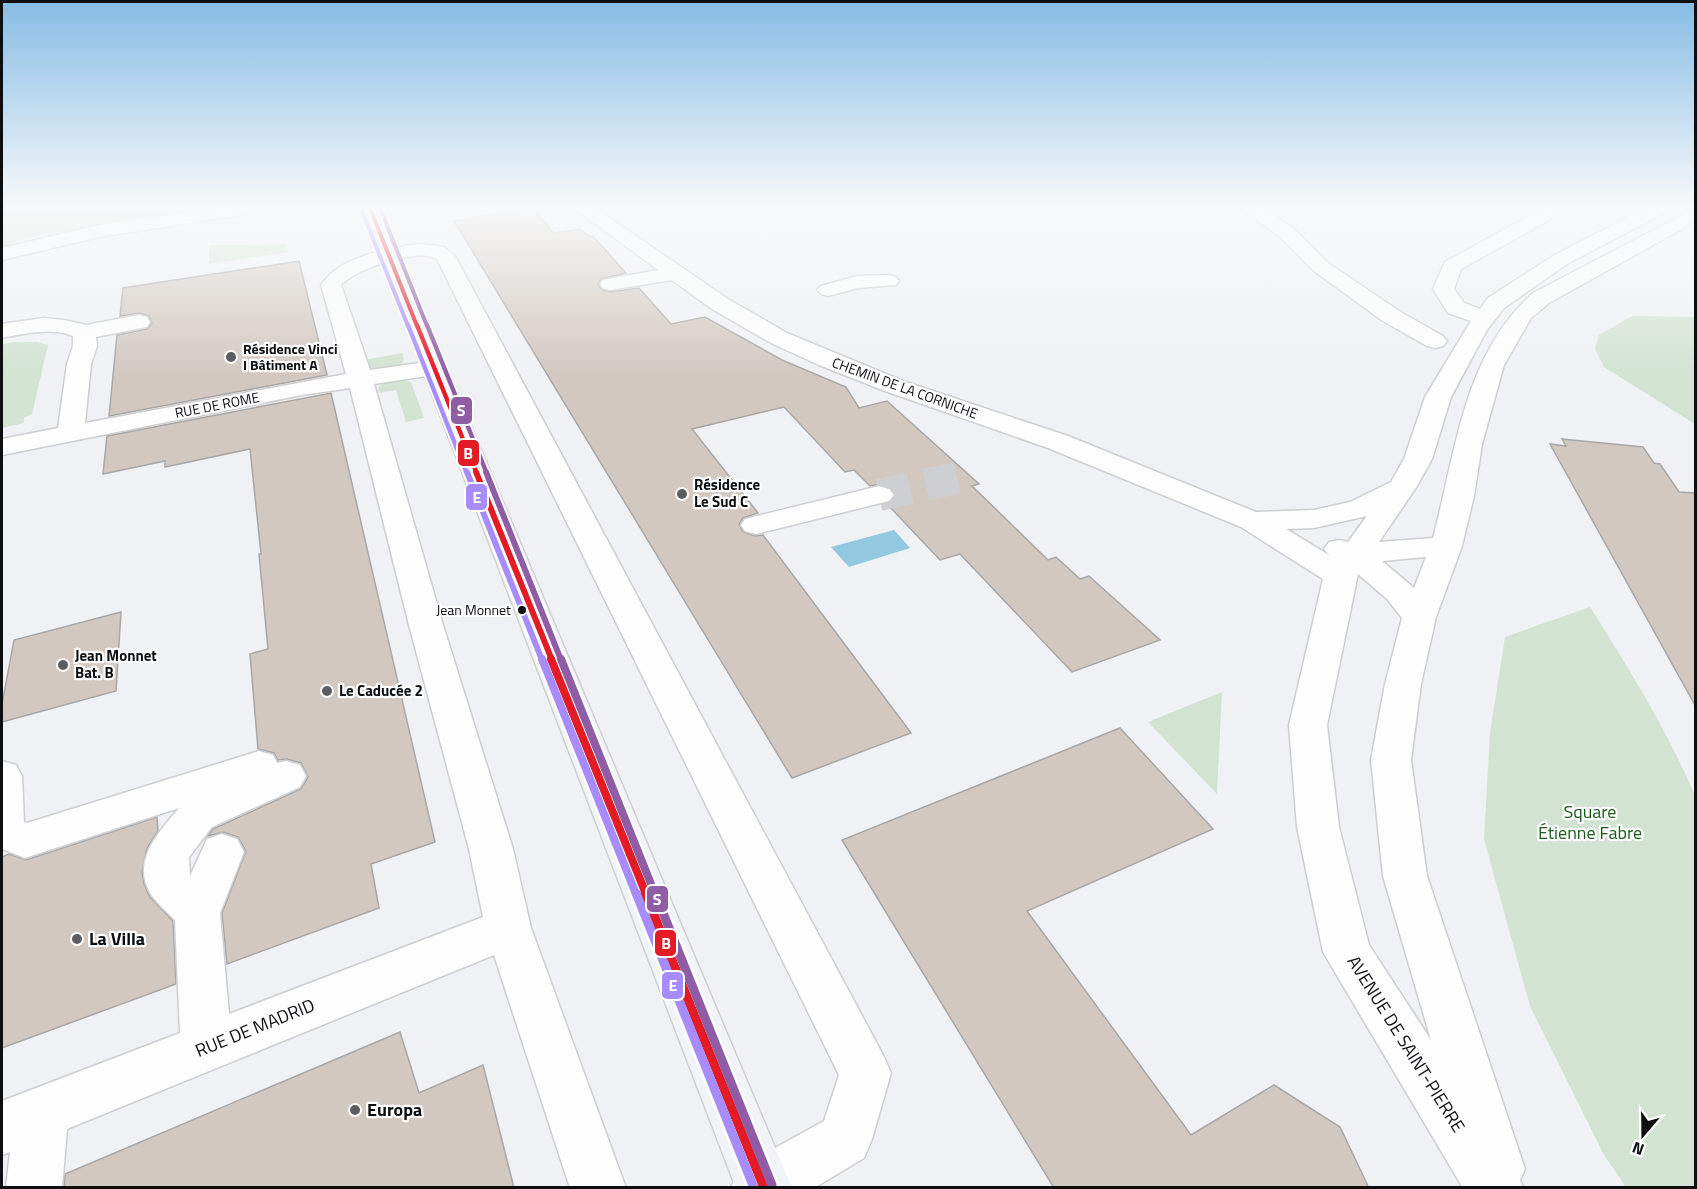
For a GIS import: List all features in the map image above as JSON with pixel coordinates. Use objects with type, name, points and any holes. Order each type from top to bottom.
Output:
[{"type":"main road","points":[[391,263],[762,1187]]},
{"type":"street","points":[[369,263],[340,273],[333,279],[331,285],[490,849],[508,928],[598,1188]]},
{"type":"street","points":[[449,263],[865,1073],[845,1139],[762,1187]]},
{"type":"street","name":"CHEMIN DE LA CORNICHE","points":[[662,263],[737,315],[827,360],[894,386],[1058,442],[1252,521],[1357,567]]},
{"type":"street","points":[[1317,263],[1391,316],[1435,341]]},
{"type":"street","points":[[1457,263],[1452,266],[1443,289],[1456,308],[1484,318]]},
{"type":"street","name":"AVENUE DE SAINT-PIERRE","points":[[1495,1188],[1347,952],[1318,826],[1308,725],[1357,567],[1418,459],[1438,397],[1484,318],[1496,303],[1555,263]]},
{"type":"street","name":"AVENUE DE SAINT-PIERRE","points":[[1503,1188],[1405,876],[1391,760],[1403,684],[1419,617],[1442,559],[1459,496],[1468,444],[1492,365],[1505,340],[1523,314],[1541,298],[1594,263]]},
{"type":"street","points":[[610,284],[675,273]]},
{"type":"street","points":[[828,290],[857,282],[889,281]]},
{"type":"street","points":[[2,331],[32,326],[70,326],[84,332],[139,322]]},
{"type":"street","points":[[71,434],[79,364],[85,346],[84,332]]},
{"type":"street","name":"RUE DE ROME","points":[[2,447],[71,434],[147,431],[177,425],[302,388],[432,368]]},
{"type":"street","name":"CHEMIN DE LA CORNICHE","points":[[1252,521],[1314,519],[1359,509],[1403,486]]},
{"type":"street","points":[[761,532],[883,499]]},
{"type":"street","points":[[1357,567],[1442,559]]},
{"type":"street","points":[[1357,567],[1399,592],[1419,617]]},
{"type":"street","points":[[2,776],[3,831],[24,841],[273,771],[198,815],[167,853],[168,883],[197,913]]},
{"type":"street","points":[[206,1048],[197,913],[222,852]]},
{"type":"street","name":"RUE DE MADRID","points":[[21,1121],[508,928]]},
{"type":"street","points":[[21,1121],[34,1188]]},
{"type":"green space","points":[[1632,316],[1695,317],[1695,424],[1604,367],[1595,349],[1599,335]]},
{"type":"green space","points":[[37,342],[48,345],[32,414],[24,417],[24,423],[2,428],[2,344]]},
{"type":"green space","points":[[402,353],[404,360],[398,368],[367,371],[365,360]]},
{"type":"green space","points":[[401,380],[411,382],[424,418],[406,422],[396,390],[379,393],[378,388],[382,384]]},
{"type":"green space","name":"Square Étienne Fabre","points":[[1590,607],[1646,699],[1695,795],[1695,1187],[1626,1187],[1604,1155],[1530,1006],[1484,839],[1490,733],[1505,637]]},
{"type":"green space","points":[[1222,692],[1217,794],[1148,722]]},
{"type":"water","points":[[894,530],[910,548],[849,567],[831,547]]},
{"type":"building","points":[[283,263],[300,263],[327,375],[109,416],[117,335],[147,329],[152,323],[149,316],[140,313],[120,316],[123,288]]},
{"type":"building","points":[[480,263],[618,263],[626,273],[601,279],[598,284],[602,290],[610,292],[639,288],[671,324],[705,317],[782,360],[846,387],[859,408],[887,401],[979,484],[972,486],[1048,560],[1056,557],[1080,579],[1089,576],[1160,640],[1072,672],[960,554],[940,560],[887,504],[896,495],[891,488],[880,484],[870,486],[854,470],[845,472],[784,407],[692,429],[758,513],[743,518],[739,524],[743,532],[755,536],[763,535],[911,733],[792,778]]},
{"type":"building","points":[[331,393],[435,842],[371,864],[379,908],[227,964],[222,913],[246,851],[238,837],[223,832],[208,836],[213,829],[301,789],[308,777],[301,763],[287,759],[278,760],[274,753],[258,749],[250,654],[268,649],[250,449],[165,467],[165,461],[103,474],[107,436]]},
{"type":"building","points":[[1562,439],[1643,447],[1654,463],[1660,464],[1679,492],[1695,493],[1695,705],[1550,444],[1566,446]]},
{"type":"building","name":"Jean Monnet Bat. B","points":[[121,612],[116,691],[2,722],[2,704],[14,640]]},
{"type":"building","points":[[1120,728],[1213,829],[1027,911],[1191,1135],[1274,1085],[1340,1127],[1369,1188],[1054,1188],[842,840]]},
{"type":"building","name":"La Villa","points":[[157,817],[158,831],[147,848],[142,872],[150,897],[173,921],[176,984],[2,1048],[2,857],[9,854],[26,860]]},
{"type":"building","name":"Europa","points":[[400,1032],[419,1093],[483,1065],[514,1188],[64,1188],[65,1174]]},
{"type":"tunnel","points":[[879,495],[970,475]]},
{"type":"transit line","name":"E","points":[[383,263],[754,1188]]},
{"type":"transit line","name":"B","points":[[392,263],[764,1188]]},
{"type":"transit line","name":"S","points":[[402,263],[772,1185]]},
{"type":"place","name":"Résidence Vinci I Bâtiment A","points":[[231,357]]},
{"type":"place","name":"Résidence Le Sud C","points":[[682,494]]},
{"type":"place","name":"Jean Monnet","points":[[522,610]]},
{"type":"place","name":"Jean Monnet Bat. B","points":[[63,665]]},
{"type":"place","name":"Le Caducée 2","points":[[327,691]]},
{"type":"place","name":"La Villa","points":[[77,939]]},
{"type":"place","name":"Europa","points":[[355,1110]]}]
